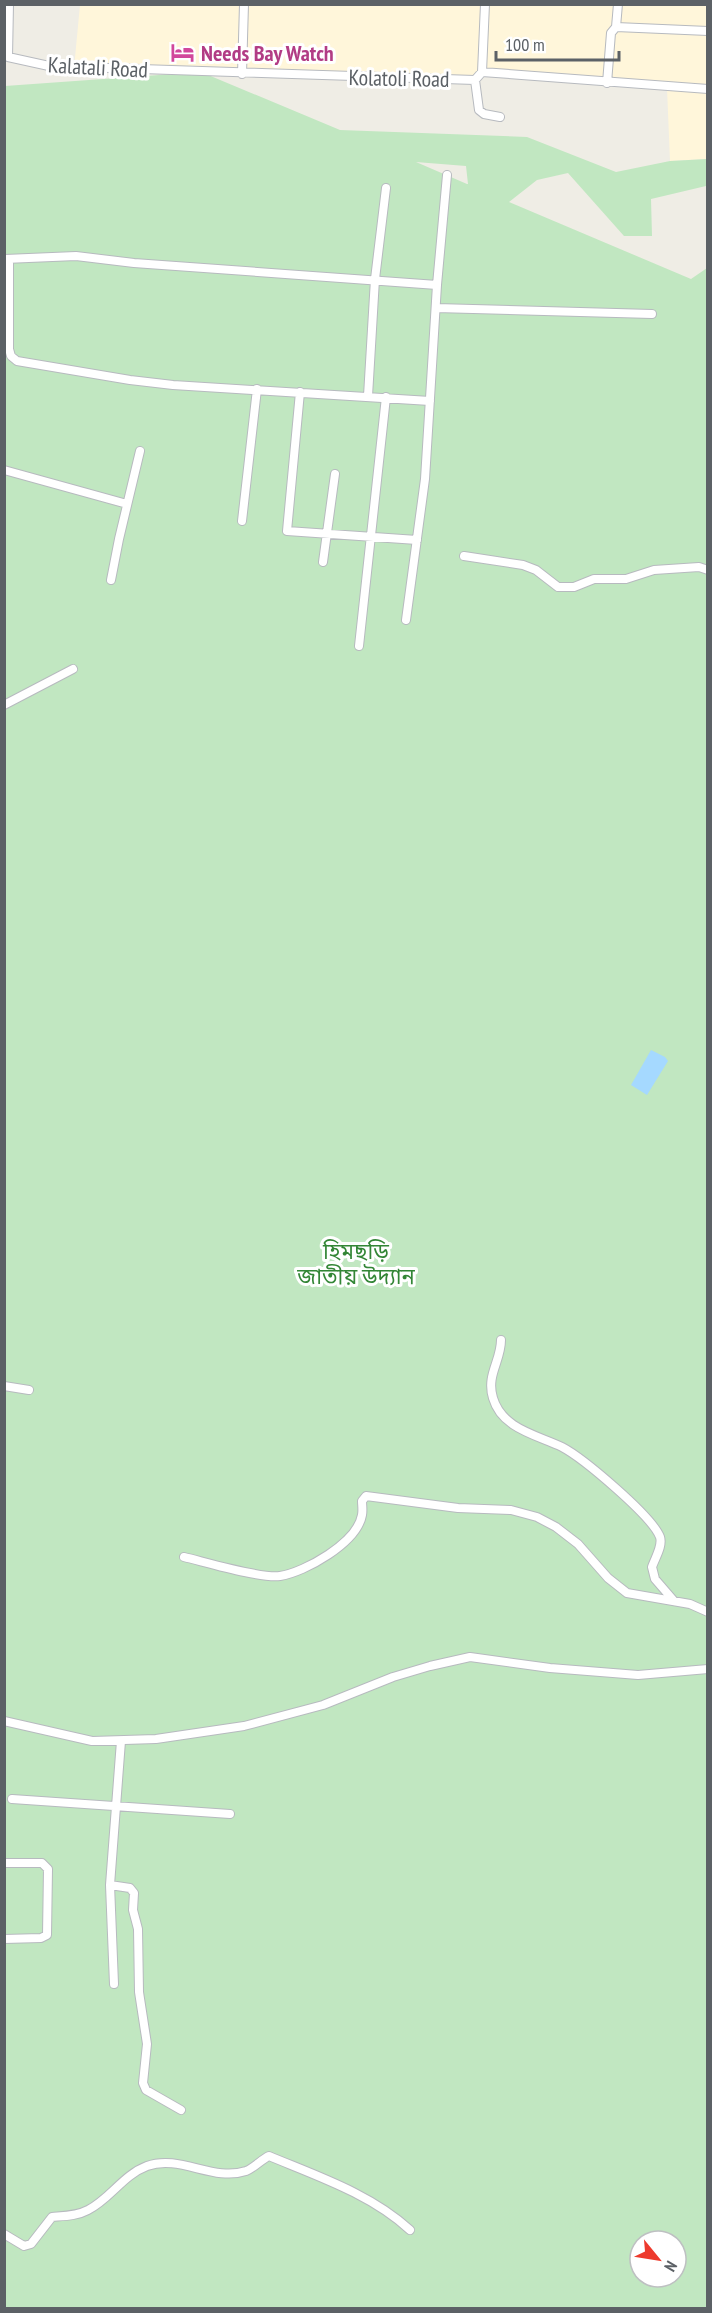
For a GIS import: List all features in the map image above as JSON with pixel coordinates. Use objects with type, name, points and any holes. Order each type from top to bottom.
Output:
[{"type":"street","name":"Kalatali Road","points":[[9,4],[8,57],[49,66],[243,74]]},
{"type":"street","points":[[243,74],[244,4]]},
{"type":"street","name":"Kolatoli Road","points":[[243,74],[475,80],[482,72],[485,4]]},
{"type":"street","points":[[607,82],[611,33],[616,27],[618,4]]},
{"type":"street","points":[[616,27],[708,32]]},
{"type":"street","points":[[482,72],[708,89]]},
{"type":"street","points":[[475,80],[479,110],[484,114],[501,117]]},
{"type":"street","points":[[406,620],[425,479],[437,285],[447,175]]},
{"type":"street","points":[[368,396],[375,279],[386,188]]},
{"type":"street","points":[[430,401],[130,380],[17,362],[11,356],[9,349],[7,259],[101,258],[437,285]]},
{"type":"street","points":[[436,308],[652,314]]},
{"type":"street","points":[[242,521],[257,389]]},
{"type":"street","points":[[300,392],[287,531],[417,540]]},
{"type":"street","points":[[359,646],[386,397]]},
{"type":"street","points":[[111,580],[140,451]]},
{"type":"street","points":[[4,470],[127,504]]},
{"type":"street","points":[[323,562],[335,474]]},
{"type":"street","points":[[464,556],[523,565],[536,570],[558,587],[574,587],[594,579],[626,579],[654,570],[699,567],[708,570]]},
{"type":"street","points":[[4,705],[73,669]]},
{"type":"street","points":[[501,1340],[501,1349],[493,1367],[491,1387],[497,1406],[512,1426],[564,1448],[592,1468],[640,1512],[661,1538],[660,1549],[651,1567],[655,1578],[674,1601]]},
{"type":"street","points":[[4,1386],[29,1390]]},
{"type":"street","points":[[184,1557],[264,1575],[279,1576],[309,1566],[335,1551],[356,1528],[362,1514],[362,1501],[366,1496],[458,1508],[511,1510],[537,1516],[556,1527],[578,1544],[608,1578],[627,1593],[690,1604],[708,1612]]},
{"type":"street","points":[[4,1721],[92,1741],[121,1742],[156,1739],[244,1725],[323,1705],[421,1668],[471,1657],[550,1668],[638,1675],[708,1669]]},
{"type":"street","points":[[114,1984],[110,1885],[121,1742]]},
{"type":"street","points":[[12,1799],[230,1814]]},
{"type":"street","points":[[4,1863],[42,1863],[48,1869],[47,1935],[41,1938],[4,1939]]},
{"type":"street","points":[[110,1885],[130,1888],[134,1893],[133,1910],[138,1929],[139,1992],[147,2044],[143,2083],[146,2090],[181,2110]]},
{"type":"street","points":[[4,2234],[24,2246],[31,2244],[52,2217],[73,2215],[89,2210],[130,2174],[148,2165],[175,2162],[225,2174],[248,2170],[269,2156],[366,2200],[392,2214],[410,2230]]},
{"type":"shaded area","points":[[80,5],[707,5],[707,159],[670,161],[667,88],[489,72],[471,83],[74,68]]},
{"type":"green space","name":"হিমছড়ি জাতীয় উদ্যান","points":[[201,72],[340,130],[527,137],[616,172],[670,161],[707,159],[707,192],[706,186],[651,199],[652,236],[624,236],[568,173],[537,180],[509,202],[691,279],[707,268],[707,2308],[5,2308],[5,86]],"holes":[[[416,162],[466,166],[468,184]]]},
{"type":"water","points":[[651,1050],[668,1061],[647,1095],[631,1085]]},
{"type":"place","name":"Needs Bay Watch","points":[[183,53]]}]
